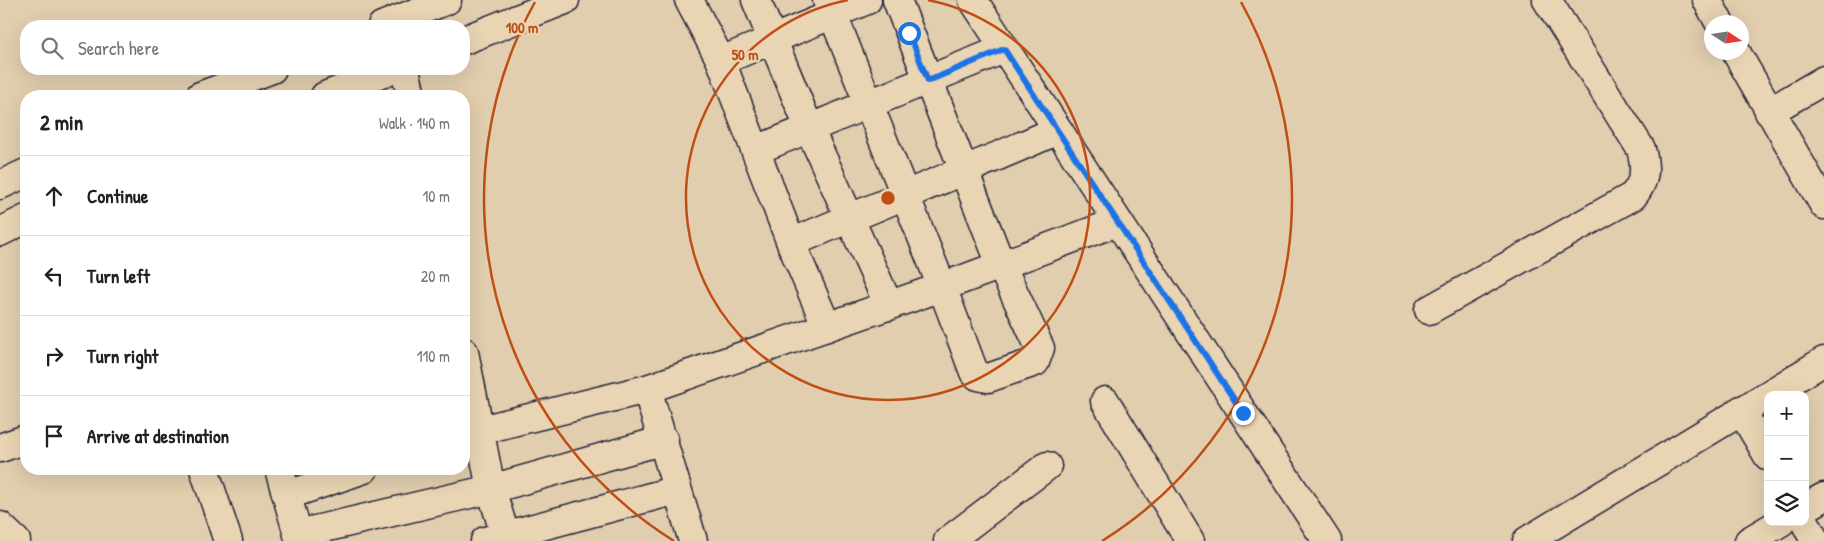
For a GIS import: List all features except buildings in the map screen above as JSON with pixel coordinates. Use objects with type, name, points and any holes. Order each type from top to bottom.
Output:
[{"type":"street","points":[[397,20],[447,0]]},
{"type":"street","points":[[470,38],[565,0]]},
{"type":"street","points":[[689,0],[721,61],[791,243],[827,328]]},
{"type":"street","points":[[756,0],[810,130],[889,306]]},
{"type":"street","points":[[721,61],[772,40],[829,8],[867,0]]},
{"type":"street","points":[[829,8],[905,194],[974,372],[978,376],[988,378],[1035,362],[1040,348],[1001,265],[897,0]]},
{"type":"street","points":[[974,0],[1004,49],[1326,541]]},
{"type":"street","points":[[1428,310],[1633,196],[1640,187],[1645,174],[1641,149],[1547,0]]},
{"type":"street","points":[[1707,0],[1715,15]]},
{"type":"street","points":[[756,150],[810,130],[1004,49]]},
{"type":"street","points":[[1740,60],[1768,112],[1824,205]]},
{"type":"street","points":[[216,90],[256,75]]},
{"type":"street","points":[[340,90],[378,75]]},
{"type":"street","points":[[406,75],[410,90]]},
{"type":"street","points":[[1768,112],[1824,80]]},
{"type":"street","points":[[791,243],[905,194],[964,172],[1058,130]]},
{"type":"street","points":[[0,185],[20,176]]},
{"type":"street","points":[[472,432],[647,389],[889,306],[1117,222]]},
{"type":"street","points":[[0,232],[20,223]]},
{"type":"street","points":[[1531,540],[1824,361]]},
{"type":"street","points":[[647,389],[664,440],[691,541]]},
{"type":"street","points":[[1105,401],[1190,541]]},
{"type":"street","points":[[1741,410],[1764,449]]},
{"type":"street","points":[[470,412],[472,432],[491,488],[499,539],[677,490]]},
{"type":"street","points":[[281,475],[299,538],[664,440]]},
{"type":"street","points":[[0,448],[20,441]]},
{"type":"street","points":[[948,541],[1048,466]]},
{"type":"street","points":[[206,475],[228,541]]},
{"type":"street","points":[[288,495],[346,475]]},
{"type":"street","points":[[1809,506],[1824,497]]},
{"type":"street","points":[[0,526],[16,541]]},
{"type":"street","points":[[1750,541],[1774,526]]},
{"type":"street","points":[[1807,526],[1815,541]]},
{"type":"route","points":[[909,33],[928,81],[1004,49],[1243,413]]}]
